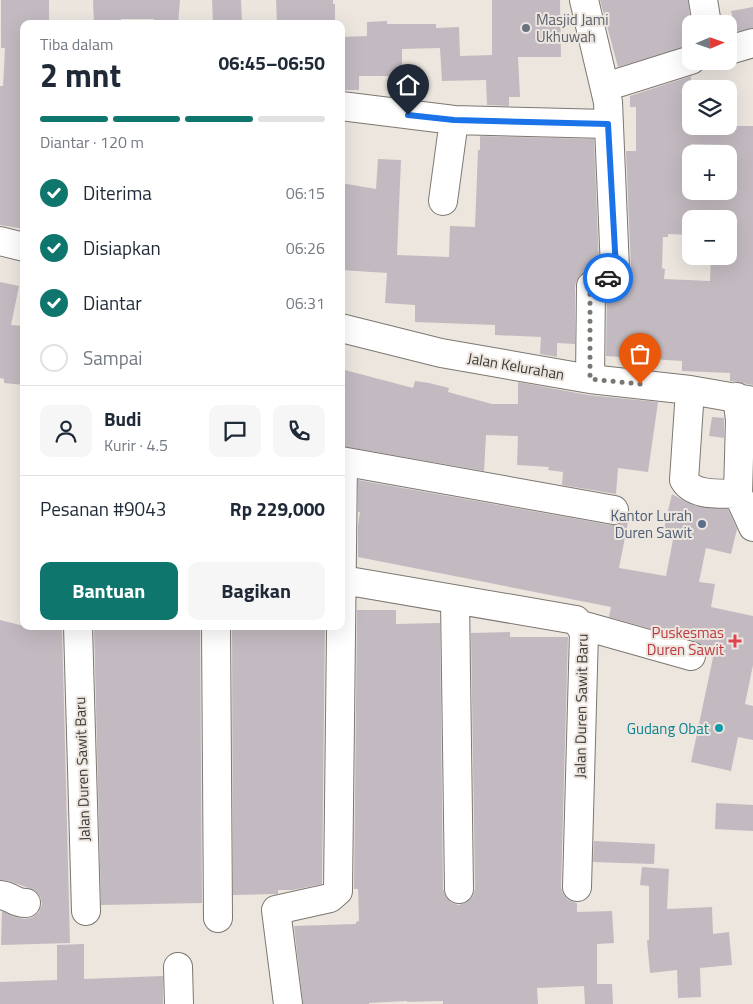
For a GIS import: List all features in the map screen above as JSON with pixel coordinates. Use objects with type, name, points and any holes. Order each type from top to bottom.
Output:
[{"type":"street","points":[[584,0],[608,102],[616,269],[610,277],[595,282],[591,286],[590,379]]},
{"type":"street","points":[[703,0],[706,15]]},
{"type":"street","points":[[738,48],[753,44]]},
{"type":"street","points":[[605,87],[682,63]]},
{"type":"street","points":[[345,106],[454,120],[608,124]]},
{"type":"street","points":[[443,201],[454,120]]},
{"type":"street","points":[[0,241],[20,246]]},
{"type":"street","name":"Jalan Kelurahan","points":[[345,329],[441,353],[590,379],[690,390],[745,399]]},
{"type":"street","points":[[690,390],[684,480],[694,490],[738,494]]},
{"type":"street","points":[[745,399],[740,420],[738,494],[753,527]]},
{"type":"street","points":[[345,463],[614,510]]},
{"type":"street","name":"Jalan Duren Sawit Baru","points":[[345,580],[576,620],[581,625],[584,632],[578,887]]},
{"type":"street","points":[[455,600],[459,889]]},
{"type":"street","points":[[581,625],[691,656]]},
{"type":"street","name":"Jalan Duren Sawit Baru","points":[[78,630],[86,911]]},
{"type":"street","points":[[216,630],[218,918]]},
{"type":"street","points":[[288,1004],[276,910],[330,898],[338,891],[342,630]]},
{"type":"street","points":[[0,895],[9,897],[17,903],[26,904]]},
{"type":"street","points":[[178,967],[179,1004]]},
{"type":"building","points":[[1,0],[49,0],[49,20],[20,20],[20,228],[0,225],[0,86],[3,86],[5,48],[1,48]]},
{"type":"building","points":[[93,0],[180,0],[178,20],[94,20]]},
{"type":"building","points":[[212,0],[241,0],[242,20],[213,20]]},
{"type":"building","points":[[276,0],[333,0],[333,4],[335,4],[335,20],[277,20]]},
{"type":"building","points":[[492,0],[560,0],[561,57],[518,57],[520,97],[509,97],[509,106],[487,105],[486,80],[442,81],[440,48],[402,49],[402,76],[359,76],[359,90],[345,90],[345,37],[367,36],[367,22],[387,21],[387,24],[436,24],[436,28],[459,27],[460,56],[492,55]]},
{"type":"building","points":[[600,0],[688,0],[690,15],[682,15],[682,48],[618,67]]},
{"type":"building","points":[[753,7],[753,28],[738,32],[738,15],[732,15],[731,11]]},
{"type":"building","points":[[691,76],[691,80],[682,80],[682,135],[737,135],[737,126],[753,126],[753,385],[730,381],[730,373],[682,371],[682,361],[606,356],[607,295],[623,286],[628,279],[631,269],[626,151],[636,151],[636,107],[630,107],[630,96]]},
{"type":"building","points":[[480,136],[594,139],[599,264],[585,271],[577,280],[575,286],[575,344],[557,343],[557,357],[540,354],[541,337],[495,335],[495,325],[415,322],[415,305],[385,303],[387,273],[345,270],[345,184],[376,189],[378,159],[401,160],[397,255],[449,257],[450,226],[475,227],[478,150],[480,150]]},
{"type":"building","points":[[0,282],[19,286],[11,325],[20,326],[20,385],[4,383],[4,379],[0,378]]},
{"type":"building","points":[[345,370],[413,388],[415,381],[429,383],[449,388],[448,392],[492,404],[518,404],[518,382],[588,395],[658,402],[648,472],[618,468],[616,494],[562,485],[563,472],[548,470],[549,467],[517,465],[518,436],[486,435],[484,471],[345,447]]},
{"type":"building","points":[[712,417],[724,418],[724,438],[709,436]]},
{"type":"building","points":[[358,480],[611,525],[619,525],[624,521],[628,522],[619,568],[666,576],[673,540],[662,537],[672,494],[696,506],[728,509],[737,529],[731,554],[706,548],[699,582],[715,584],[711,607],[753,616],[753,665],[745,704],[753,706],[753,740],[738,737],[731,771],[691,762],[715,648],[702,646],[695,641],[609,617],[611,607],[358,557],[360,512],[358,512]]},
{"type":"building","points":[[357,610],[396,610],[396,624],[440,623],[443,889],[446,897],[452,903],[459,905],[467,902],[473,896],[475,889],[471,633],[510,632],[510,637],[568,637],[561,887],[563,894],[568,900],[577,903],[577,912],[612,911],[614,943],[597,944],[597,984],[612,984],[613,1004],[585,1004],[584,986],[537,988],[538,1004],[443,1004],[443,1001],[407,1001],[369,1004],[303,1004],[294,926],[356,924],[359,921],[358,889],[354,889]]},
{"type":"building","points":[[0,620],[20,625],[20,630],[62,630],[70,943],[1,945],[2,911],[14,917],[25,919],[33,917],[39,912],[42,904],[40,896],[34,890],[9,881],[0,880]]},
{"type":"building","points":[[94,630],[200,630],[202,903],[101,905]]},
{"type":"building","points":[[232,630],[325,630],[322,884],[293,890],[278,890],[278,894],[233,895]]},
{"type":"building","points":[[716,803],[753,805],[753,831],[715,829]]},
{"type":"building","points":[[594,841],[655,844],[654,864],[593,862]]},
{"type":"building","points":[[642,867],[669,869],[667,909],[712,907],[713,934],[729,932],[732,965],[700,968],[701,997],[678,998],[677,970],[650,973],[647,940],[649,940],[649,886],[640,885]]},
{"type":"building","points":[[84,944],[84,979],[163,976],[163,1004],[0,1004],[0,982],[57,980],[57,945]]},
{"type":"way so far","points":[[608,278],[595,282],[591,286],[590,291],[590,379],[640,384]]},
{"type":"place","name":"Masjid Jami Ukhuwah","points":[[526,28]]},
{"type":"place","name":"Kantor Lurah Duren Sawit","points":[[702,524]]},
{"type":"place","name":"Puskesmas Duren Sawit","points":[[735,641]]},
{"type":"place","name":"Gudang Obat","points":[[719,728]]},
{"type":"route","points":[[408,115],[454,120],[608,124],[616,269],[614,274],[608,278]]}]
